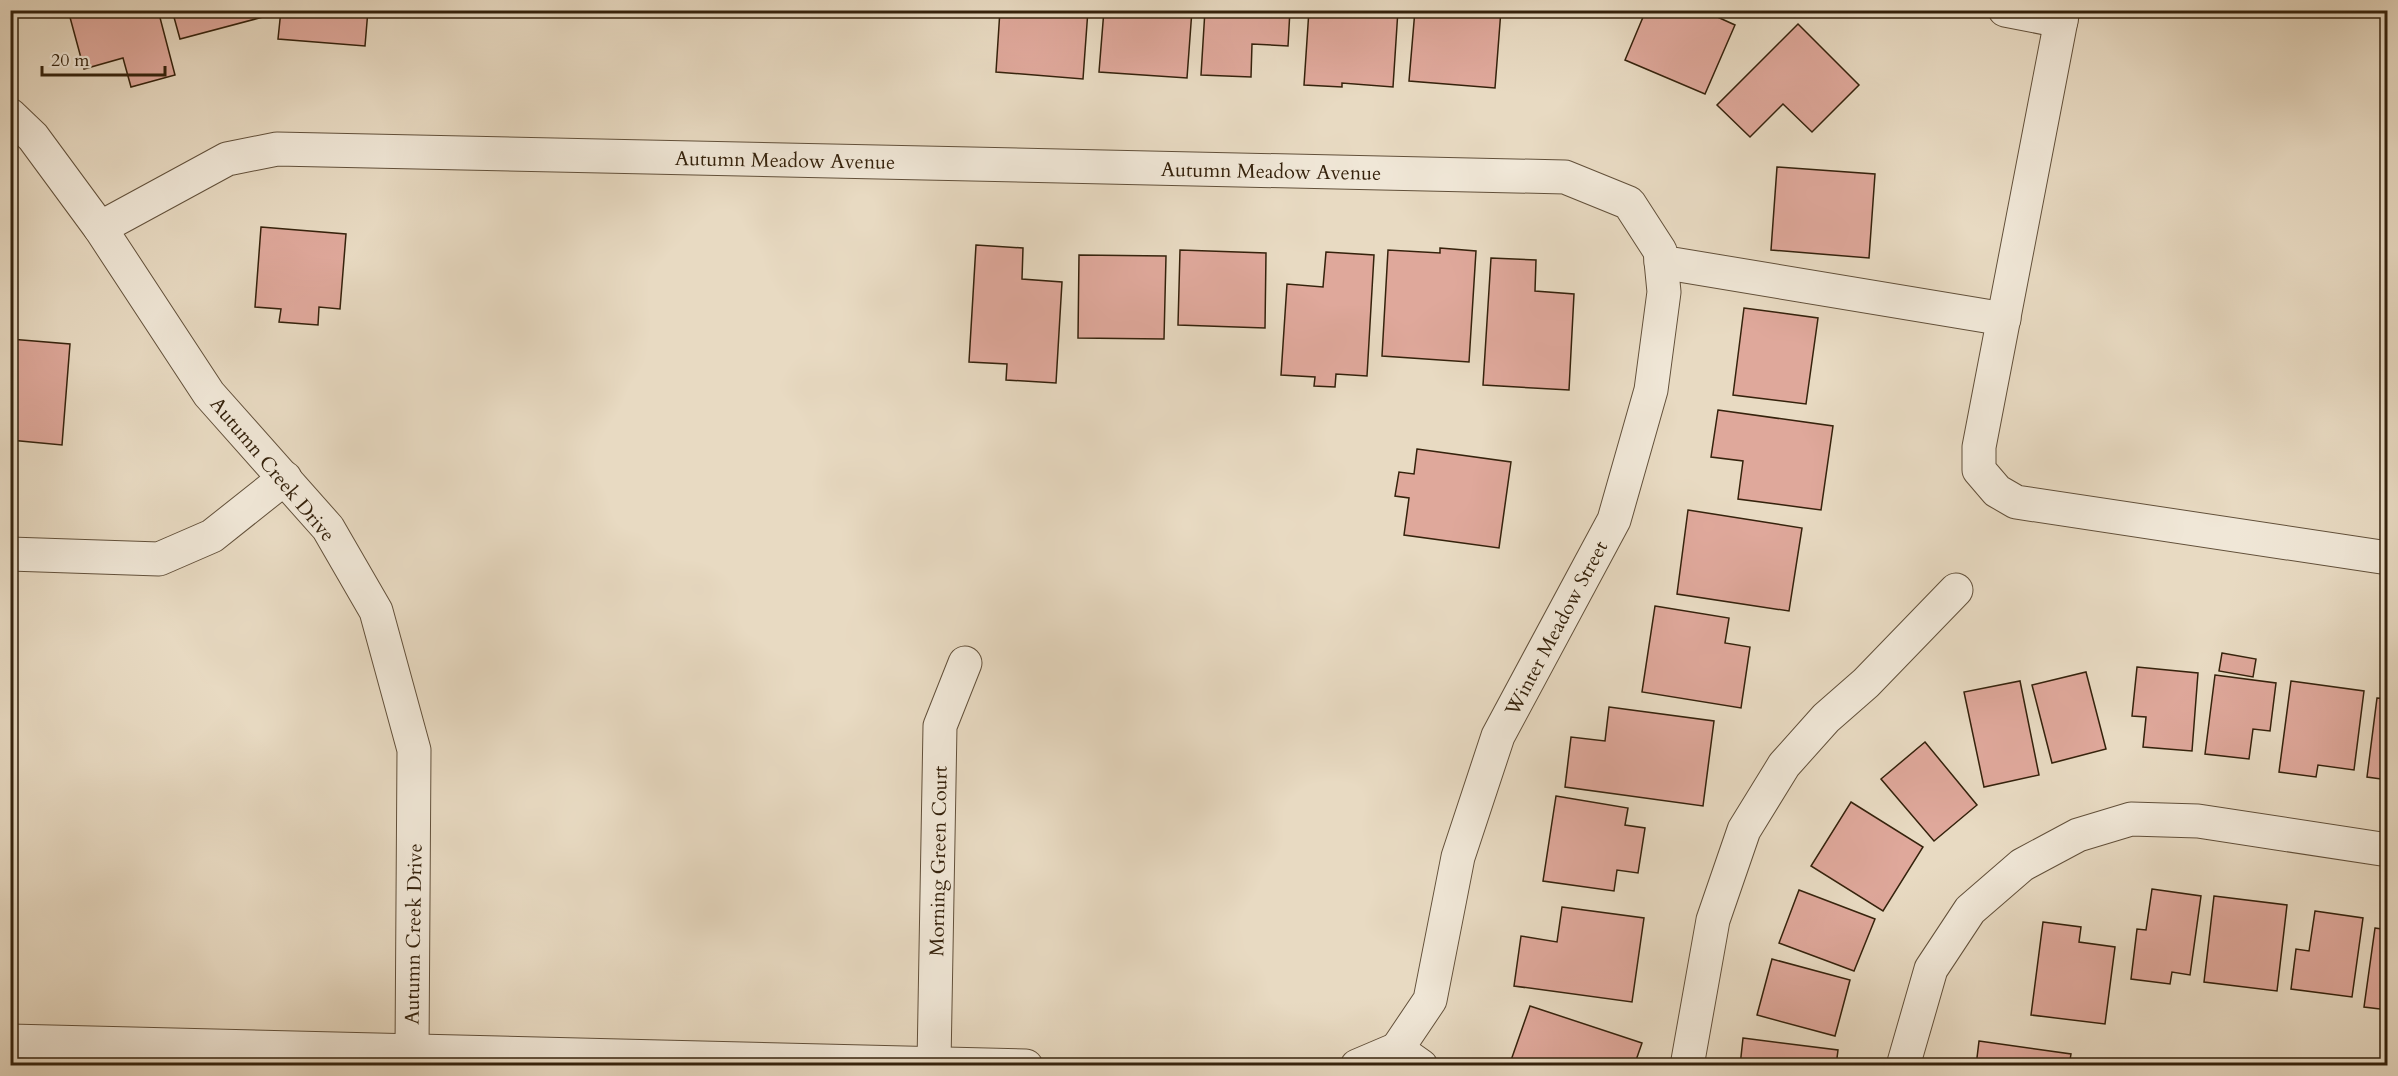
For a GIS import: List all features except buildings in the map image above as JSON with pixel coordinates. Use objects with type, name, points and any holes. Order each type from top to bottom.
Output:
[{"type":"street","points":[[2005,10],[2062,16],[1979,447],[1979,470],[1997,491],[2016,502],[2388,558]]},
{"type":"street","points":[[10,115],[33,137],[100,228]]},
{"type":"street","name":"Autumn Meadow Avenue","points":[[100,228],[227,159],[277,149],[1565,177],[1629,203]]},
{"type":"street","name":"Winter Meadow Street","points":[[1409,1057],[1430,1000],[1458,856],[1498,736],[1614,519],[1651,390],[1664,292],[1660,251],[1629,203]]},
{"type":"street","name":"Autumn Creek Drive","points":[[100,228],[209,394],[328,528],[376,611],[414,750],[412,1051]]},
{"type":"street","points":[[1661,262],[2004,319]]},
{"type":"street","points":[[10,554],[159,559],[212,536],[285,478]]},
{"type":"street","points":[[1688,1065],[1713,920],[1744,830],[1784,765],[1827,718],[1866,683],[1956,590]]},
{"type":"street","name":"Morning Green Court","points":[[934,1064],[940,726],[965,663]]},
{"type":"street","points":[[1904,1065],[1931,969],[1970,910],[2022,865],[2078,835],[2132,819],[2198,821],[2388,850]]},
{"type":"street","points":[[10,1041],[1026,1065]]},
{"type":"street","points":[[1357,1065],[1409,1057]]}]
